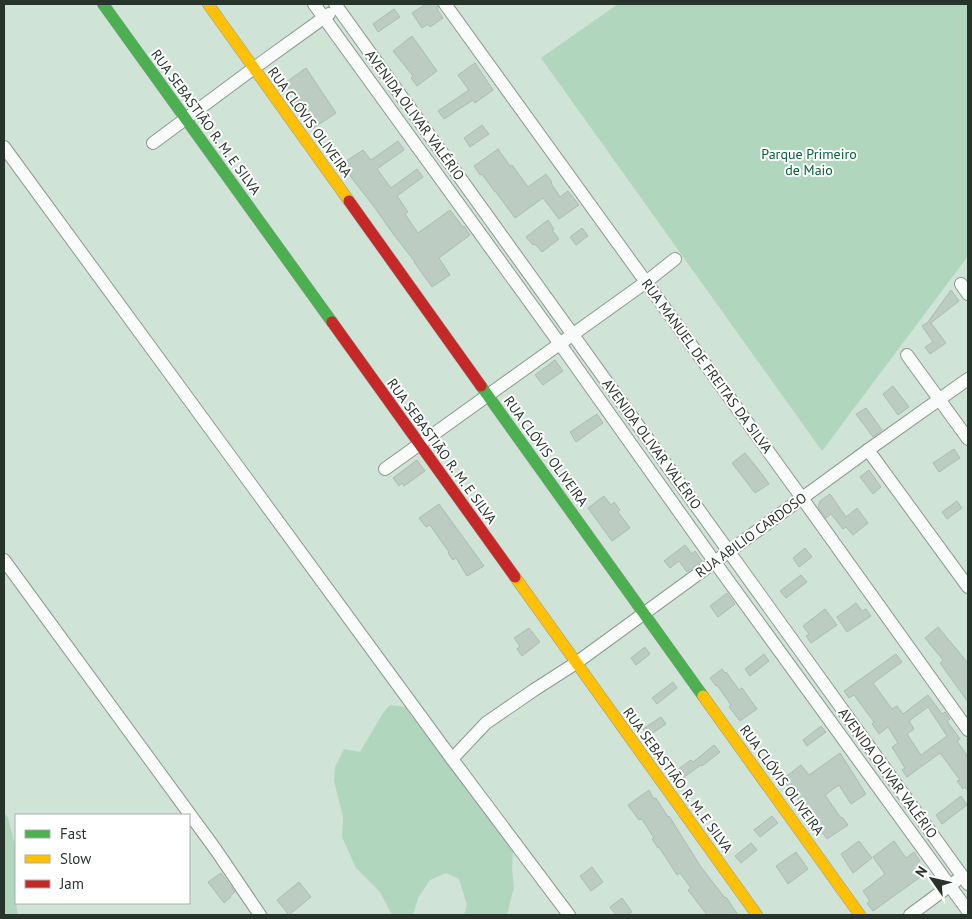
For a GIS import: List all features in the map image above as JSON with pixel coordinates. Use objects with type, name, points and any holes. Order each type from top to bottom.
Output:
[{"type":"street","name":"RUA SEBASTIÃO R. M. E SILVA","points":[[103,4],[756,915]]},
{"type":"street","name":"RUA CLÓVIS OLIVEIRA","points":[[208,4],[860,915]]},
{"type":"street","points":[[314,4],[714,561],[968,910]]},
{"type":"street","name":"RUA MANUEL DE FREITAS DA SILVA","points":[[445,4],[968,730]]},
{"type":"street","points":[[153,143],[324,18],[339,5]]},
{"type":"street","name":"AVENIDA OLIVAR VALÉRIO","points":[[339,5],[729,552],[966,878]]},
{"type":"street","points":[[4,146],[568,915]]},
{"type":"street","points":[[385,469],[646,282],[675,259]]},
{"type":"street","points":[[907,355],[968,440]]},
{"type":"street","name":"RUA ABILIO CARDOSO","points":[[452,759],[486,723],[576,663],[714,561],[968,379]]},
{"type":"street","points":[[868,450],[968,588]]},
{"type":"street","points":[[4,560],[190,814]]},
{"type":"street","points":[[190,814],[260,915]]},
{"type":"street","points":[[910,915],[950,885],[966,878]]},
{"type":"green space","name":"Parque Primeiro de Maio","points":[[618,4],[968,4],[968,256],[822,451],[541,58]]},
{"type":"green space","points":[[390,705],[405,707],[513,851],[514,887],[507,915],[464,915],[467,905],[459,879],[446,873],[430,880],[418,898],[413,915],[392,915],[380,892],[356,868],[342,837],[343,817],[334,781],[335,767],[344,749],[360,752],[383,713]]},
{"type":"green space","points":[[4,812],[8,818],[15,844],[15,904],[18,915],[4,915]]},
{"type":"building","points":[[426,4],[437,4],[437,9],[443,18],[430,27],[428,24],[422,28],[412,13]]},
{"type":"building","points":[[394,9],[400,17],[378,32],[373,24]]},
{"type":"building","points":[[412,36],[437,71],[417,86],[411,78],[413,76],[393,51]]},
{"type":"building","points":[[475,63],[493,90],[475,103],[473,100],[444,119],[438,111],[469,90],[458,75]]},
{"type":"building","points":[[306,68],[336,113],[312,129],[294,103],[298,101],[285,83]]},
{"type":"building","points":[[482,125],[489,134],[470,147],[464,138]]},
{"type":"building","points":[[398,141],[404,150],[377,169],[391,188],[417,169],[423,177],[397,196],[408,212],[405,214],[418,233],[450,210],[470,235],[439,258],[450,275],[432,287],[354,181],[343,163],[363,150],[371,160]]},
{"type":"building","points":[[498,149],[528,187],[546,174],[560,197],[568,191],[579,205],[559,219],[543,198],[515,218],[474,166]]},
{"type":"building","points":[[548,220],[554,229],[552,230],[559,239],[542,252],[526,237]]},
{"type":"building","points":[[582,228],[588,236],[576,245],[570,237]]},
{"type":"building","points":[[951,290],[959,301],[931,323],[946,343],[930,354],[925,347],[933,342],[922,326],[928,322]]},
{"type":"building","points":[[555,360],[563,371],[543,385],[535,375]]},
{"type":"building","points":[[893,386],[909,407],[898,415],[883,394]]},
{"type":"building","points":[[866,408],[882,430],[873,437],[856,414]]},
{"type":"building","points":[[597,414],[603,423],[576,442],[570,432]]},
{"type":"building","points":[[954,449],[960,458],[939,472],[933,463]]},
{"type":"building","points":[[745,453],[769,484],[755,493],[732,463]]},
{"type":"building","points":[[417,460],[425,471],[404,486],[402,483],[399,486],[393,478]]},
{"type":"building","points":[[869,470],[881,487],[873,494],[860,477]]},
{"type":"building","points":[[830,494],[846,517],[857,508],[868,523],[853,535],[846,527],[843,529],[831,514],[826,518],[818,507],[820,501]]},
{"type":"building","points":[[604,496],[611,505],[614,502],[620,510],[618,512],[630,528],[612,541],[588,508]]},
{"type":"building","points":[[957,501],[962,508],[947,519],[942,512]]},
{"type":"building","points":[[439,504],[484,566],[467,576],[456,558],[453,560],[430,525],[426,527],[419,518]]},
{"type":"building","points":[[685,545],[692,554],[695,551],[702,561],[687,572],[679,561],[670,568],[664,561]]},
{"type":"building","points":[[805,548],[812,557],[799,567],[793,558]]},
{"type":"building","points":[[801,575],[807,582],[786,598],[780,591]]},
{"type":"building","points":[[727,593],[735,604],[718,617],[710,606]]},
{"type":"building","points":[[856,603],[862,611],[866,609],[871,616],[847,632],[837,617]]},
{"type":"building","points":[[825,609],[837,625],[811,643],[806,636],[809,634],[803,626]]},
{"type":"building","points":[[938,627],[968,663],[968,702],[940,663],[943,660],[925,638]]},
{"type":"building","points":[[529,628],[540,642],[522,656],[517,649],[520,646],[514,638]]},
{"type":"building","points":[[645,647],[650,654],[636,665],[631,658]]},
{"type":"building","points":[[764,654],[769,661],[750,676],[745,669]]},
{"type":"building","points":[[896,654],[902,662],[873,683],[892,709],[897,706],[903,714],[928,695],[942,714],[945,712],[950,719],[947,721],[960,739],[957,741],[968,757],[968,791],[965,787],[963,789],[957,781],[960,780],[940,753],[907,777],[902,770],[905,768],[892,747],[898,743],[888,727],[879,734],[872,724],[874,722],[854,695],[849,698],[844,691]],"holes":[[[928,707],[947,736],[921,755],[907,734],[914,729],[909,721]]]},
{"type":"building","points":[[722,669],[739,690],[742,688],[757,709],[740,721],[729,707],[731,705],[710,678]]},
{"type":"building","points":[[673,682],[677,688],[657,704],[652,698]]},
{"type":"building","points":[[661,717],[666,724],[648,736],[643,729]]},
{"type":"building","points":[[821,726],[826,732],[807,746],[803,740]]},
{"type":"building","points":[[714,745],[720,752],[676,783],[670,775],[691,760],[693,762]]},
{"type":"building","points":[[840,753],[866,794],[851,804],[839,785],[825,795],[848,825],[827,839],[783,779],[801,765],[809,775]]},
{"type":"building","points":[[649,790],[654,799],[656,798],[669,816],[701,867],[738,915],[707,915],[688,890],[691,888],[680,873],[677,875],[652,839],[654,838],[642,819],[639,820],[628,805]]},
{"type":"building","points":[[961,796],[967,805],[942,824],[936,815]]},
{"type":"building","points":[[772,816],[778,823],[760,837],[754,830]]},
{"type":"building","points":[[859,841],[872,858],[853,873],[841,854]]},
{"type":"building","points":[[894,841],[906,858],[914,852],[926,873],[873,911],[867,903],[870,901],[863,891],[885,874],[873,857]]},
{"type":"building","points":[[751,843],[757,850],[741,863],[735,856]]},
{"type":"building","points":[[796,852],[808,869],[788,884],[776,866]]},
{"type":"building","points":[[592,867],[603,882],[591,891],[580,876]]},
{"type":"building","points":[[221,873],[235,892],[224,903],[208,882]]},
{"type":"building","points":[[299,882],[311,897],[289,915],[277,900]]},
{"type":"building","points":[[622,898],[632,912],[627,915],[616,915],[610,907]]},
{"type":"traffic: fast","points":[[103,4],[332,322]]},
{"type":"traffic: fast","points":[[481,386],[703,696]]},
{"type":"traffic: slow","points":[[208,4],[349,201]]},
{"type":"traffic: slow","points":[[515,577],[757,915]]},
{"type":"traffic: slow","points":[[703,696],[860,915]]},
{"type":"traffic: jam","points":[[349,201],[481,386]]},
{"type":"traffic: jam","points":[[332,322],[515,577]]}]
